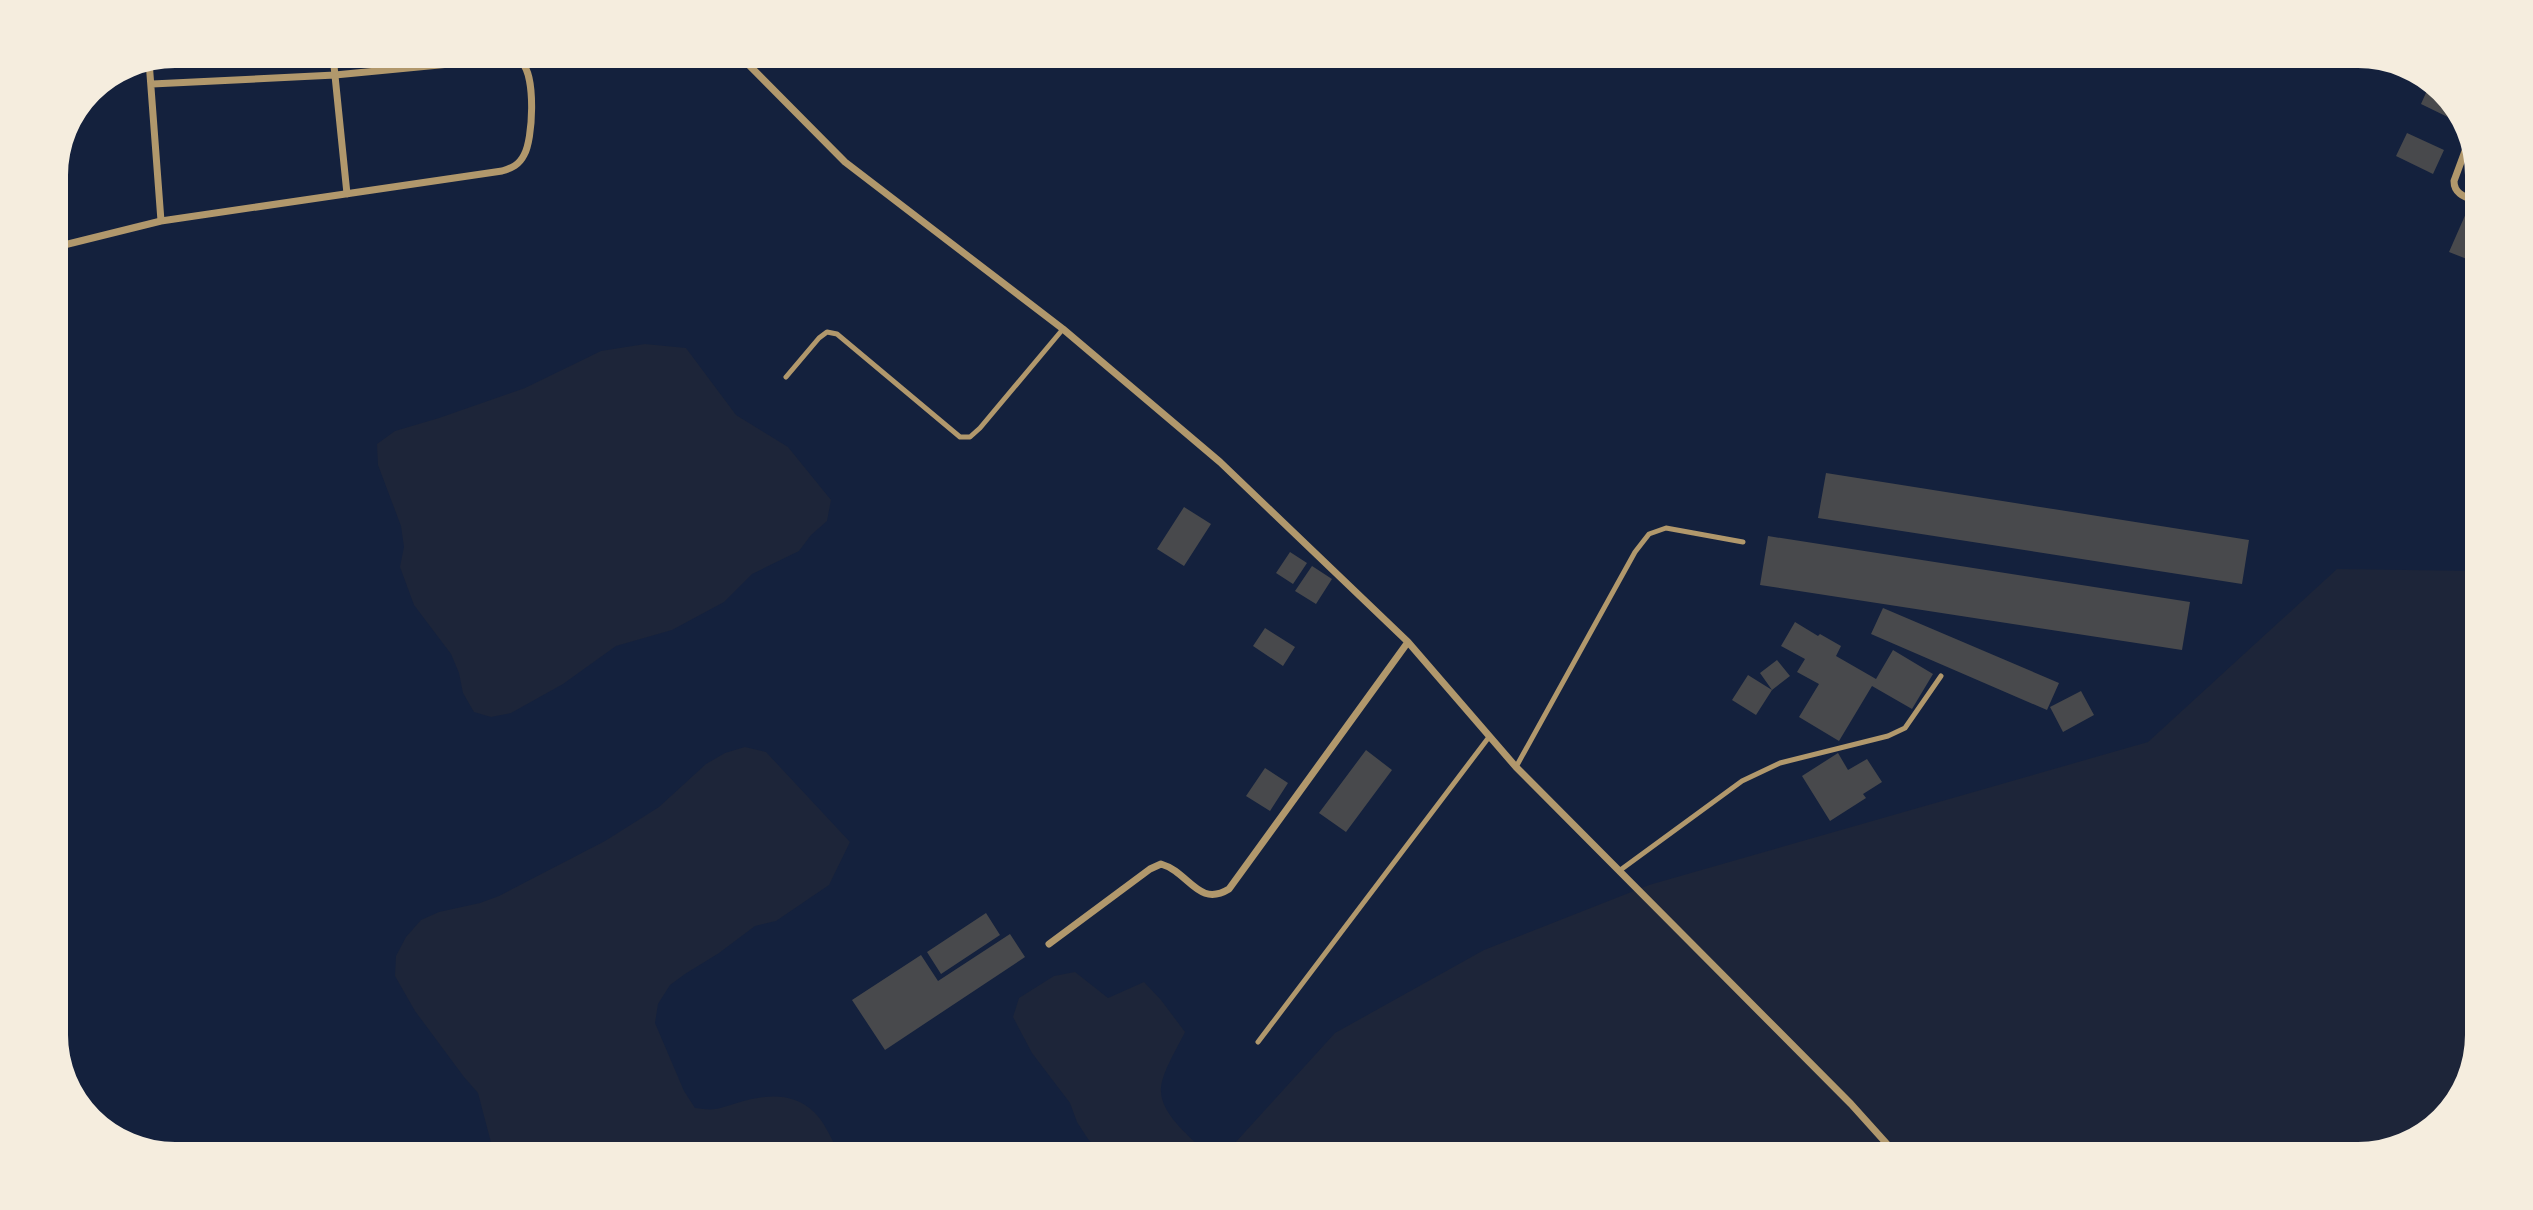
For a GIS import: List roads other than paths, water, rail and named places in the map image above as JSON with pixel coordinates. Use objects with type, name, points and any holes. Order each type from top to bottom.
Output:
[{"type":"street","points":[[334,68],[347,194]]},
{"type":"street","points":[[152,83],[335,75],[408,68]]},
{"type":"street","points":[[68,244],[161,221],[502,171],[516,166],[524,157],[530,143],[529,77],[525,68]]},
{"type":"street","points":[[752,68],[845,162],[1063,329],[1220,462],[1408,642],[1516,767],[1851,1104],[1885,1142]]},
{"type":"street","points":[[150,72],[161,221]]},
{"type":"street","points":[[2463,157],[2454,181],[2456,191],[2465,196]]},
{"type":"street","points":[[1049,944],[1150,869],[1161,864],[1171,867],[1205,894],[1218,896],[1229,889],[1408,642]]},
{"type":"lane","points":[[786,377],[819,338],[827,332],[836,334],[960,437],[970,436],[980,428],[1063,329]]},
{"type":"lane","points":[[1516,767],[1634,552],[1648,534],[1666,528],[1742,542]]},
{"type":"lane","points":[[1619,870],[1742,781],[1780,763],[1888,736],[1905,729],[1941,676]]},
{"type":"lane","points":[[1258,1042],[1489,737]]}]
